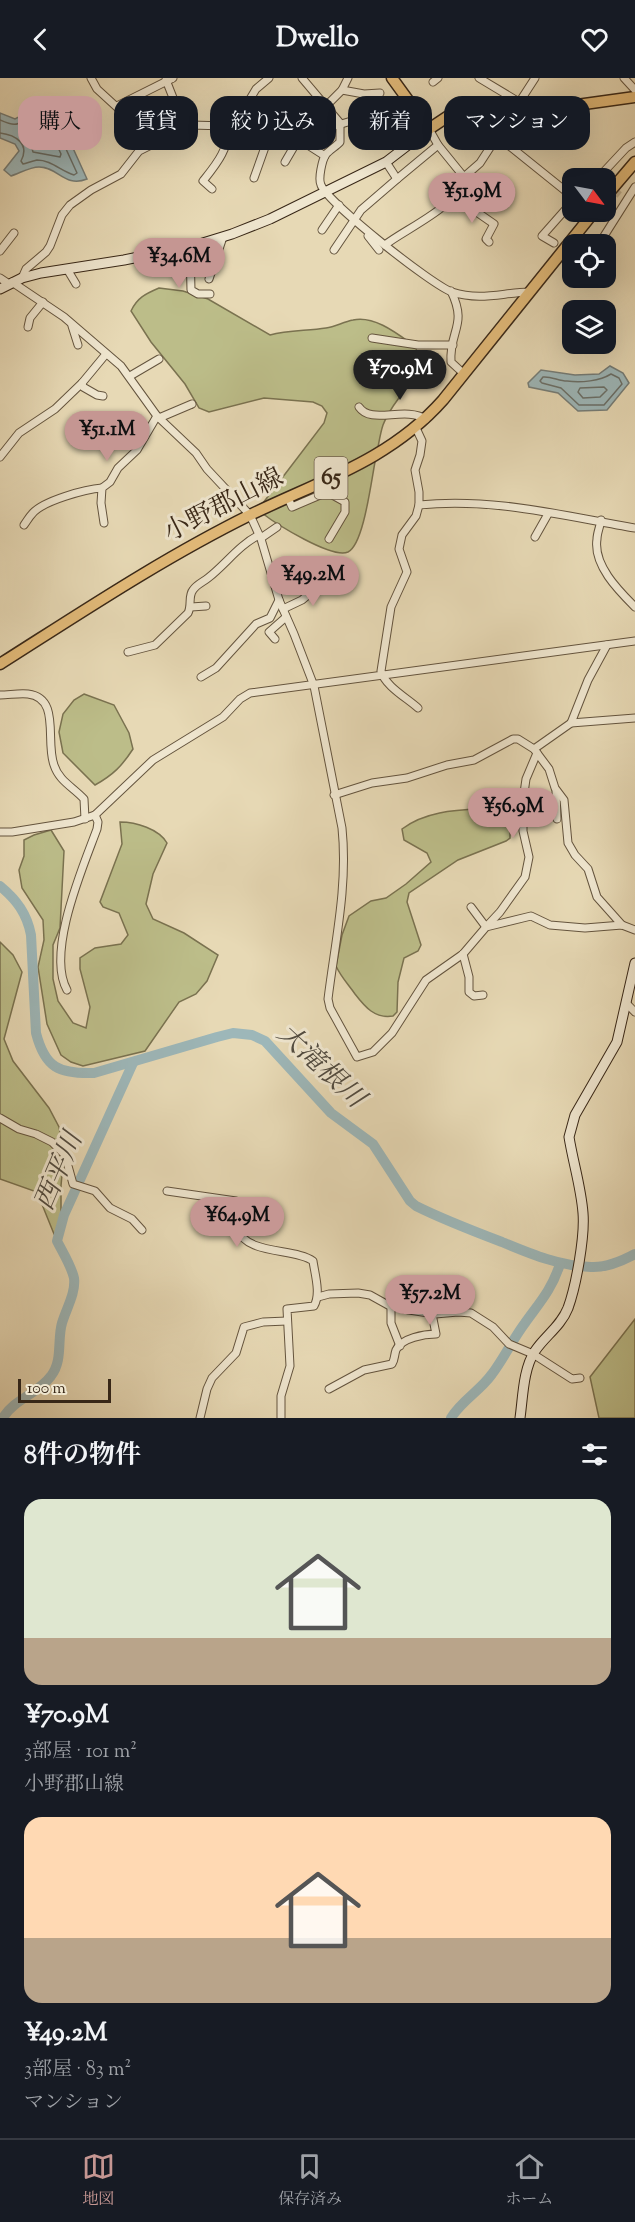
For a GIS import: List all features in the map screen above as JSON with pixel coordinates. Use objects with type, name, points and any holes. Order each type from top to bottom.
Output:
[{"type":"main road","points":[[392,78],[405,96]]},
{"type":"main road","points":[[590,103],[635,97]]},
{"type":"main road","points":[[0,289],[22,278],[190,247],[223,237],[270,219],[386,162],[399,150]]},
{"type":"main road","points":[[616,184],[635,162]]},
{"type":"main road","name":"小野郡山線","points":[[0,664],[121,588],[250,515],[376,456],[416,429],[464,374],[586,222]]},
{"type":"main road","points":[[520,1418],[526,1376],[533,1354],[556,1328],[564,1315],[574,1284],[581,1245],[583,1214],[570,1144],[570,1131],[575,1115],[617,1042],[635,963]]},
{"type":"street","points":[[91,78],[97,89],[114,103]]},
{"type":"street","points":[[251,96],[269,78]]},
{"type":"street","points":[[302,78],[317,96]]},
{"type":"street","points":[[336,96],[348,78]]},
{"type":"street","points":[[479,78],[509,96]]},
{"type":"street","points":[[523,96],[535,78]]},
{"type":"street","points":[[624,78],[635,90]]},
{"type":"street","points":[[136,96],[168,79],[174,96]]},
{"type":"street","points":[[342,90],[364,94],[380,93]]},
{"type":"street","points":[[336,118],[340,123],[340,142],[325,156],[320,181],[325,192],[382,248],[451,291],[483,297],[511,292],[529,292]]},
{"type":"street","points":[[336,124],[348,121]]},
{"type":"street","points":[[432,134],[464,177]]},
{"type":"street","points":[[607,168],[635,142]]},
{"type":"street","points":[[334,250],[368,204],[438,145]]},
{"type":"street","points":[[22,278],[26,269],[50,246],[67,208],[91,190],[121,174],[141,150]]},
{"type":"street","points":[[212,189],[203,182],[224,150]]},
{"type":"street","points":[[254,178],[264,150]]},
{"type":"street","points":[[285,162],[291,150]]},
{"type":"street","points":[[316,150],[325,156]]},
{"type":"street","points":[[382,248],[399,234],[432,215],[456,193],[463,184],[464,177],[480,163],[488,150]]},
{"type":"street","points":[[514,150],[562,190]]},
{"type":"street","points":[[386,162],[398,179]]},
{"type":"street","points":[[604,234],[624,198],[635,187]]},
{"type":"street","points":[[456,193],[468,206],[494,224],[486,240],[489,242]]},
{"type":"street","points":[[322,230],[339,205]]},
{"type":"street","points":[[554,243],[542,236],[562,212]]},
{"type":"street","points":[[0,251],[14,233]]},
{"type":"street","points":[[0,237],[6,244]]},
{"type":"street","points":[[209,279],[223,237]]},
{"type":"street","points":[[190,247],[191,290],[198,294],[210,294]]},
{"type":"street","points":[[67,269],[76,284]]},
{"type":"street","points":[[0,278],[44,302],[64,316],[72,326],[130,376],[158,417],[196,453],[207,469],[250,515],[260,536],[279,600],[314,686],[342,828],[344,865],[338,936],[328,999],[330,1008],[357,1057],[373,1052],[392,1033],[426,980],[463,954],[500,912],[525,877],[529,857],[524,831],[523,800],[526,779],[536,751],[571,723],[588,680],[607,645]]},
{"type":"street","points":[[451,291],[458,305],[460,317],[451,362],[464,374]]},
{"type":"street","points":[[28,327],[30,318],[44,302]]},
{"type":"street","points":[[72,326],[78,345]]},
{"type":"street","points":[[372,338],[418,345],[453,345]]},
{"type":"street","points":[[0,457],[26,427],[55,409],[82,383],[106,354]]},
{"type":"street","points":[[130,376],[159,359]]},
{"type":"street","points":[[82,383],[83,387],[103,396]]},
{"type":"street","points":[[24,525],[32,513],[45,505],[68,496],[102,488],[110,482],[118,468],[137,450],[158,417],[192,404]]},
{"type":"street","points":[[358,407],[366,415],[409,414],[426,419]]},
{"type":"street","points":[[416,429],[422,441],[415,470],[419,505],[416,516],[402,535],[399,549],[407,572],[392,607],[382,663],[382,676],[418,708]]},
{"type":"street","points":[[102,488],[101,503],[105,523]]},
{"type":"street","points":[[288,498],[292,507],[327,492],[345,502],[345,512],[329,539]]},
{"type":"street","points":[[419,505],[444,502],[537,510],[548,514],[601,520],[635,528]]},
{"type":"street","points":[[535,537],[548,514]]},
{"type":"street","points":[[601,520],[596,539],[601,564],[620,592],[635,607]]},
{"type":"street","points":[[128,652],[155,645],[188,613],[191,607],[190,595],[194,588],[224,565],[240,547],[277,527]]},
{"type":"street","points":[[283,609],[302,600],[327,579]]},
{"type":"street","points":[[201,677],[216,668],[256,624],[270,618],[279,600]]},
{"type":"street","points":[[191,607],[206,606]]},
{"type":"street","points":[[275,639],[269,632],[286,617]]},
{"type":"street","points":[[0,832],[12,832],[85,819],[95,815],[153,760],[223,717],[240,699],[250,693],[635,641]]},
{"type":"street","points":[[0,695],[28,694],[40,697],[46,703],[49,711],[49,737],[54,765],[67,785],[84,799],[85,819]]},
{"type":"street","points":[[571,723],[635,718]]},
{"type":"street","points":[[334,795],[372,783],[407,778],[447,765],[474,760],[513,739],[536,751],[549,769],[555,788],[557,819]]},
{"type":"street","points":[[555,788],[564,800],[568,843],[588,869],[597,897],[622,925]]},
{"type":"street","points":[[66,990],[60,970],[60,954],[80,873],[97,829],[98,822],[95,815]]},
{"type":"street","points":[[471,907],[486,927]]},
{"type":"street","points":[[486,927],[531,916],[550,925],[585,928],[622,925],[635,930]]},
{"type":"street","points":[[463,954],[469,977],[469,992],[474,996],[483,995]]},
{"type":"street","points":[[626,1003],[635,1012]]},
{"type":"street","points":[[0,1118],[52,1142],[65,1155],[73,1184],[95,1191],[110,1208],[132,1220],[142,1230]]},
{"type":"street","points":[[167,1191],[236,1201],[238,1232],[242,1236],[266,1250],[307,1257],[314,1261],[318,1297],[314,1306],[287,1309],[290,1366],[281,1396],[281,1418]]},
{"type":"street","points":[[318,1297],[329,1294],[358,1293],[370,1295],[391,1306],[432,1314],[471,1313],[493,1327],[509,1344],[533,1354],[572,1378],[580,1378]]},
{"type":"street","points":[[391,1306],[391,1323],[400,1346]]},
{"type":"street","points":[[329,1389],[369,1368],[392,1364],[400,1346],[409,1340],[427,1334],[436,1334],[432,1314]]},
{"type":"street","points":[[200,1418],[212,1378],[236,1353],[243,1327],[263,1322],[287,1321]]},
{"type":"green space","points":[[159,288],[183,291],[208,299],[270,335],[329,327],[361,319],[386,327],[416,347],[417,359],[411,380],[383,425],[363,522],[354,546],[348,552],[340,553],[317,546],[279,525],[262,513],[260,507],[324,423],[327,413],[322,406],[313,402],[264,398],[209,412],[199,408],[185,384],[151,342],[131,311],[142,297]]},
{"type":"green space","points":[[84,694],[114,705],[129,733],[133,749],[117,770],[95,785],[63,753],[59,732],[63,714],[74,700]]},
{"type":"green space","points":[[490,808],[506,811],[510,817],[510,838],[458,860],[409,893],[407,902],[421,945],[418,951],[404,958],[398,982],[397,1012],[393,1016],[376,1014],[359,999],[336,966],[342,935],[349,916],[371,901],[386,898],[431,862],[427,853],[404,840],[402,829],[433,815]]},
{"type":"green space","points":[[120,822],[146,827],[159,834],[167,843],[153,874],[146,904],[153,919],[184,933],[218,955],[207,981],[196,994],[179,1002],[145,1051],[83,1066],[61,1055],[47,1024],[38,967],[44,940],[43,920],[22,888],[19,870],[24,856],[24,840],[51,830],[64,851],[60,928],[53,945],[53,979],[58,1001],[73,1023],[86,1028],[90,1007],[80,969],[80,958],[95,948],[121,944],[128,935],[119,913],[103,907],[100,902],[122,844]]},
{"type":"green space","points":[[0,942],[13,955],[22,972],[4,1039],[13,1061],[49,1108],[59,1127],[64,1151],[61,1230],[54,1234],[37,1192],[0,1179]]},
{"type":"green space","points":[[635,1319],[635,1418],[599,1418],[590,1377]]},
{"type":"water","points":[[0,113],[15,119],[18,117],[18,149],[15,144],[0,138]]},
{"type":"water","points":[[74,150],[87,179],[73,181],[39,167],[11,176],[4,170],[19,151]]},
{"type":"water","points":[[610,366],[623,373],[629,383],[607,410],[578,411],[558,393],[529,387],[528,383],[541,370],[575,375],[599,374]]},
{"type":"waterway","name":"大滝根川","points":[[0,886],[20,908],[27,920],[31,935],[36,1033],[44,1054],[55,1066],[71,1072],[94,1073],[233,1033],[252,1035],[265,1041],[331,1113],[373,1144],[410,1201],[416,1206],[545,1259],[591,1267],[619,1261],[635,1254]]},
{"type":"waterway","name":"西平川","points":[[3,1418],[13,1406],[46,1382],[55,1370],[61,1330],[74,1284],[71,1268],[57,1241],[64,1215],[133,1063]]},
{"type":"waterway","points":[[451,1418],[496,1368],[541,1302],[560,1264]]},
{"type":"tunnel","points":[[616,192],[621,196]]}]
